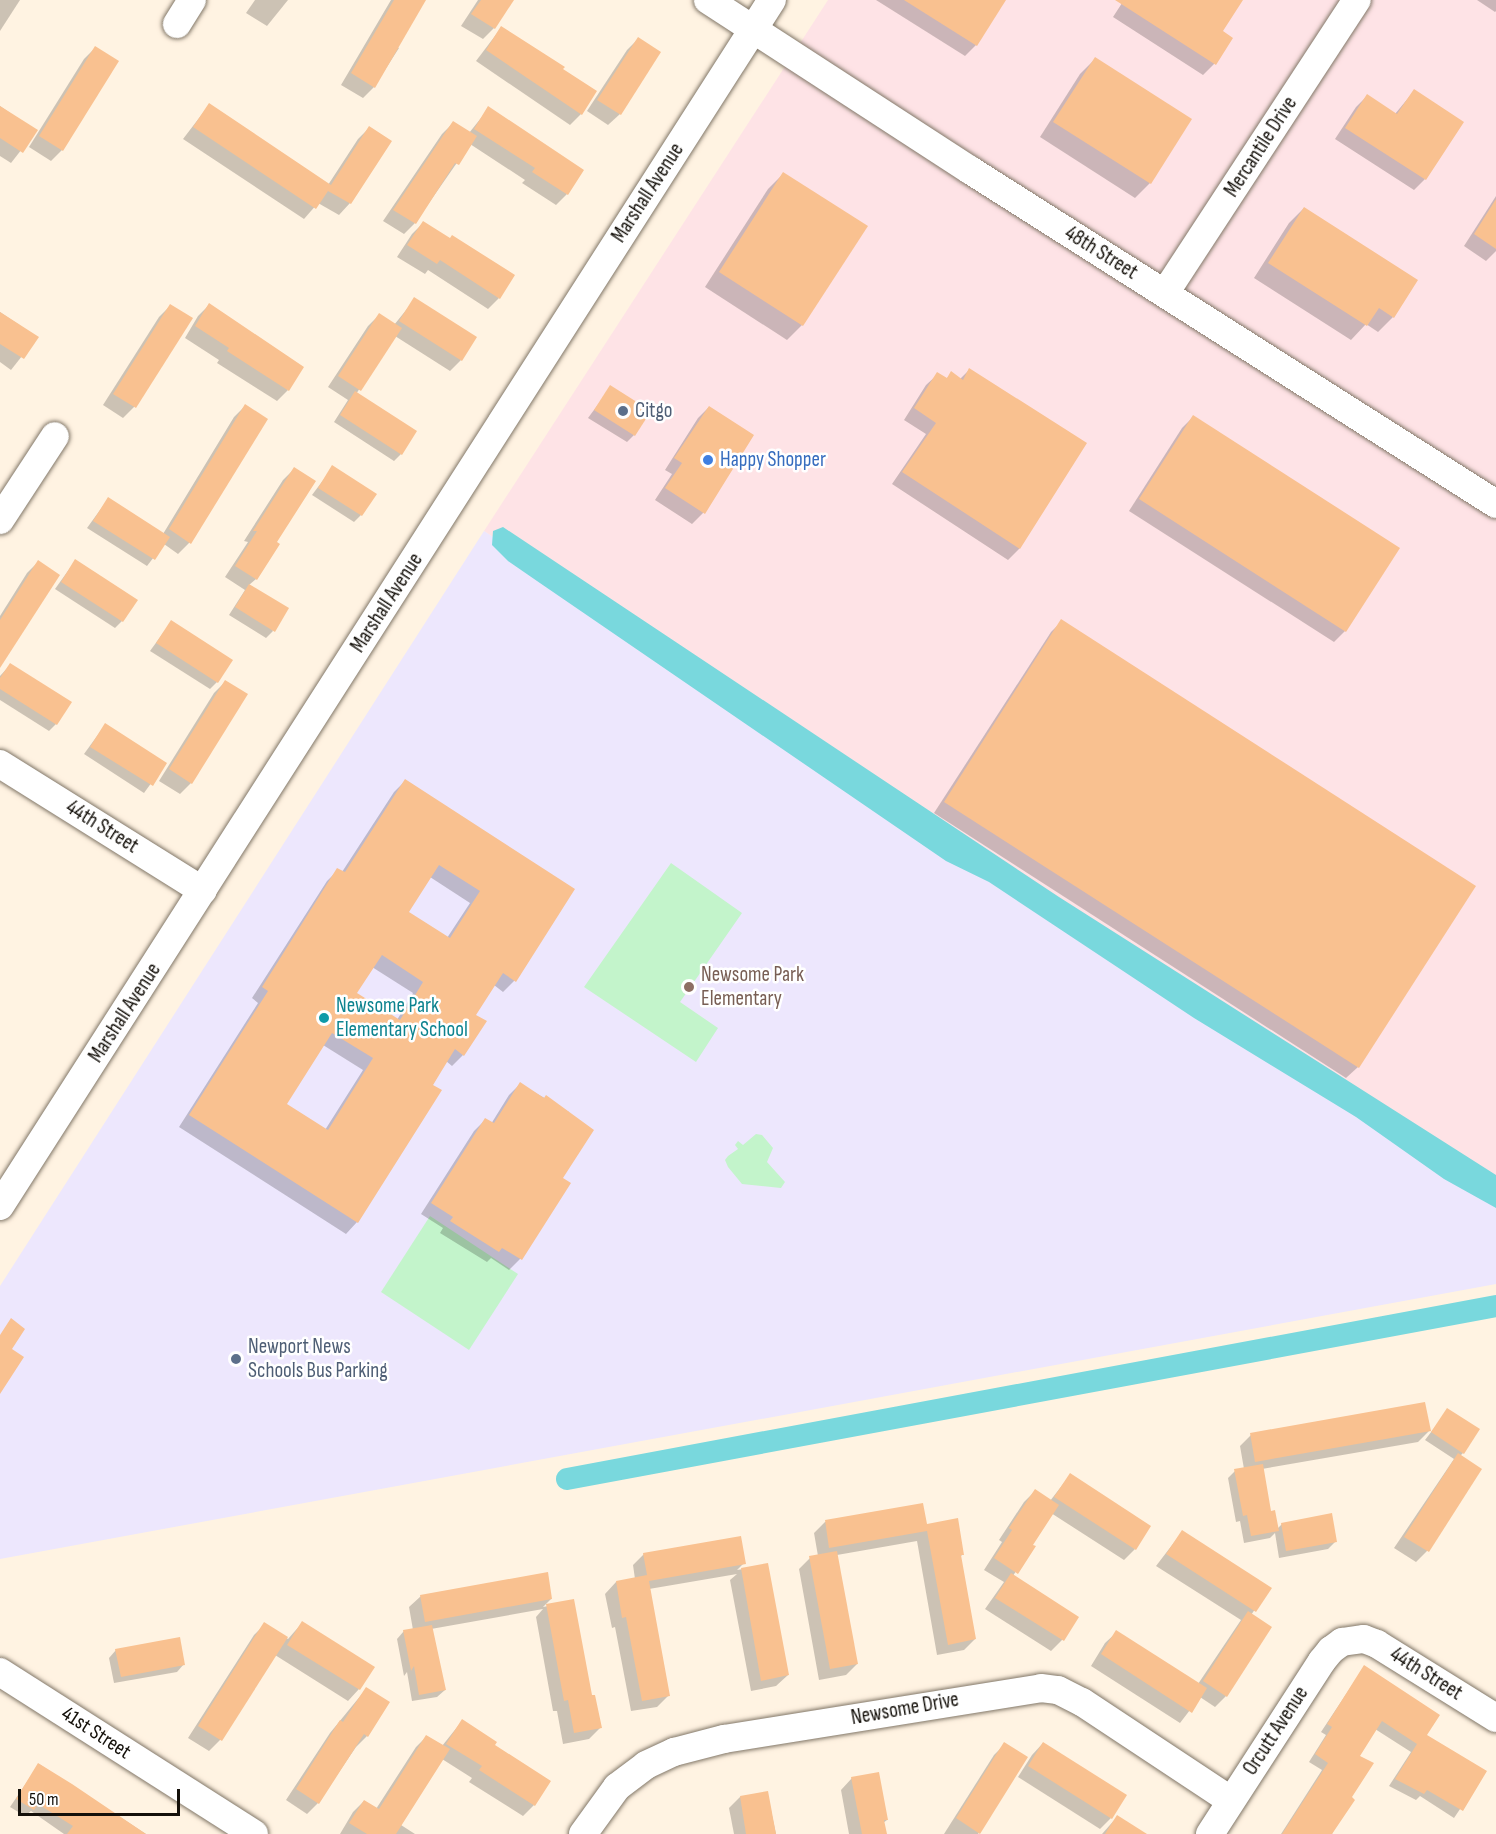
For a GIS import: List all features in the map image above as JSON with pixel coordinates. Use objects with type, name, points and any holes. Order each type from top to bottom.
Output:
[{"type":"street","points":[[177,24],[192,0]]},
{"type":"street","name":"48th Street","points":[[708,0],[1496,504]]},
{"type":"street","name":"Marshall Avenue","points":[[0,1206],[772,0]]},
{"type":"street","name":"Mercantile Drive","points":[[1165,293],[1358,0]]},
{"type":"street","points":[[0,520],[55,436]]},
{"type":"street","name":"44th Street","points":[[0,764],[203,891]]},
{"type":"street","name":"44th Street","points":[[1353,1639],[1377,1644],[1496,1718]]},
{"type":"street","name":"Orcutt Avenue","points":[[1210,1834],[1230,1800],[1331,1650],[1353,1639]]},
{"type":"street","name":"41st Street","points":[[0,1672],[254,1834]]},
{"type":"street","name":"Newsome Drive","points":[[582,1834],[617,1787],[646,1766],[674,1752],[724,1739],[1041,1688],[1058,1690],[1082,1702],[1230,1800]]},
{"type":"shaded area","points":[[828,0],[1496,0],[1496,1183],[893,802],[484,531]]},
{"type":"shaded area","name":"Newsome Park Elementary","points":[[484,531],[893,802],[1496,1183],[1496,1284],[0,1559],[0,1286]]},
{"type":"green space","points":[[671,863],[742,913],[680,1002],[718,1028],[696,1062],[584,987]]},
{"type":"green space","points":[[756,1134],[762,1135],[773,1148],[767,1162],[785,1182],[781,1188],[742,1184],[728,1167],[725,1160],[738,1149],[735,1145],[738,1141],[743,1145]]},
{"type":"green space","points":[[430,1216],[518,1274],[469,1350],[381,1292]]},
{"type":"water","points":[[503,527],[1059,897],[1496,1175],[1496,1208],[1444,1179],[1356,1117],[1194,1018],[989,882],[946,861],[537,581],[508,561],[492,545],[493,531]]},
{"type":"building","points":[[394,0],[426,0],[375,88],[351,73]]},
{"type":"building","points":[[481,0],[514,0],[495,29],[471,14]]},
{"type":"building","points":[[904,0],[1006,0],[977,46]]},
{"type":"building","points":[[1115,0],[1243,0],[1223,31],[1233,38],[1216,65]]},
{"type":"building","points":[[501,26],[565,67],[563,69],[597,91],[582,115],[486,50]]},
{"type":"building","points":[[638,37],[661,52],[621,115],[597,100]]},
{"type":"building","points":[[95,46],[119,61],[63,151],[39,136]]},
{"type":"building","points":[[1095,57],[1192,119],[1151,184],[1053,122]]},
{"type":"building","points":[[1414,89],[1464,122],[1426,180],[1345,128],[1367,94],[1397,114]]},
{"type":"building","points":[[209,103],[331,185],[369,126],[392,141],[351,204],[328,191],[316,209],[193,127]]},
{"type":"building","points":[[0,106],[38,130],[23,153],[0,138]]},
{"type":"building","points":[[488,106],[584,170],[568,195],[532,172],[535,168],[474,129]]},
{"type":"building","points":[[453,121],[477,136],[459,165],[455,163],[416,224],[393,210]]},
{"type":"building","points":[[783,172],[868,226],[803,326],[719,272]]},
{"type":"building","points":[[1496,199],[1496,249],[1474,234]]},
{"type":"building","points":[[1304,207],[1418,280],[1394,318],[1379,308],[1367,326],[1268,263]]},
{"type":"building","points":[[423,221],[450,238],[452,235],[515,275],[500,299],[440,260],[437,264],[407,245]]},
{"type":"building","points":[[414,297],[477,337],[462,361],[399,321]]},
{"type":"building","points":[[209,303],[304,367],[289,391],[227,351],[229,348],[195,326]]},
{"type":"building","points":[[170,304],[193,318],[136,408],[113,394]]},
{"type":"building","points":[[0,312],[39,337],[24,359],[0,344]]},
{"type":"building","points":[[379,313],[402,328],[361,391],[338,376]]},
{"type":"building","points":[[969,368],[1087,443],[1020,549],[902,472],[936,423],[914,408],[937,372],[947,378],[951,371],[963,380]]},
{"type":"building","name":"Citgo","points":[[610,385],[651,411],[635,436],[594,410]]},
{"type":"building","points":[[355,391],[417,431],[402,455],[340,415]]},
{"type":"building","points":[[245,404],[268,419],[191,544],[169,529]]},
{"type":"building","name":"Happy Shopper","points":[[709,406],[754,435],[705,514],[665,488],[682,463],[674,458]]},
{"type":"building","points":[[1193,415],[1400,548],[1346,632],[1139,499]]},
{"type":"building","points":[[332,465],[377,494],[362,516],[318,488]]},
{"type":"building","points":[[294,467],[316,481],[277,542],[280,544],[257,580],[235,566],[257,531],[253,531]]},
{"type":"building","points":[[108,497],[170,537],[155,560],[93,521]]},
{"type":"building","points":[[75,559],[138,600],[123,622],[61,582]]},
{"type":"building","points":[[38,560],[60,575],[0,668],[0,620]]},
{"type":"building","points":[[249,584],[289,608],[275,632],[235,607]]},
{"type":"building","points":[[1061,619],[1476,886],[1359,1068],[944,802]]},
{"type":"building","points":[[171,620],[233,660],[218,683],[156,643]]},
{"type":"building","points":[[10,663],[72,702],[57,725],[0,689],[0,678]]},
{"type":"building","points":[[225,680],[248,694],[192,784],[169,769]]},
{"type":"building","points":[[105,723],[167,763],[153,786],[90,747]]},
{"type":"building","name":"Newsome Park Elementary School","points":[[405,779],[575,889],[516,982],[503,973],[476,1015],[487,1021],[464,1056],[455,1049],[433,1085],[442,1090],[358,1223],[189,1115],[268,991],[262,987],[337,868],[345,872]],"holes":[[[439,865],[480,891],[450,938],[409,912]],[[382,955],[423,982],[400,1020],[357,993]],[[332,1033],[373,1058],[328,1130],[287,1104]]]},
{"type":"building","points":[[520,1082],[544,1098],[546,1095],[594,1130],[563,1178],[571,1183],[522,1260],[502,1248],[499,1252],[450,1221],[453,1217],[431,1203],[485,1118],[494,1123]]},
{"type":"building","points":[[11,1318],[25,1329],[12,1349],[24,1357],[0,1394],[0,1335]]},
{"type":"building","points":[[1425,1402],[1431,1431],[1255,1462],[1250,1433]]},
{"type":"building","points":[[1447,1408],[1480,1429],[1464,1454],[1431,1432]]},
{"type":"building","points":[[1458,1453],[1482,1469],[1429,1552],[1404,1537]]},
{"type":"building","points":[[1263,1464],[1271,1511],[1275,1510],[1279,1531],[1251,1536],[1247,1515],[1243,1516],[1234,1469]]},
{"type":"building","points":[[1070,1473],[1151,1526],[1136,1550],[1054,1497]]},
{"type":"building","points":[[1035,1489],[1059,1505],[1033,1545],[1036,1546],[1018,1574],[994,1558],[1012,1530],[1009,1528]]},
{"type":"building","points":[[923,1503],[927,1524],[958,1518],[964,1555],[961,1555],[976,1639],[948,1645],[927,1531],[829,1548],[825,1520]]},
{"type":"building","points":[[1332,1513],[1337,1542],[1286,1551],[1281,1523]]},
{"type":"building","points":[[1182,1530],[1272,1588],[1256,1612],[1166,1554]]},
{"type":"building","points":[[741,1536],[746,1564],[649,1581],[670,1696],[642,1701],[626,1617],[622,1618],[616,1581],[647,1575],[643,1553]]},
{"type":"building","points":[[837,1551],[858,1664],[830,1669],[809,1556]]},
{"type":"building","points":[[768,1563],[789,1675],[761,1681],[741,1568]]},
{"type":"building","points":[[548,1572],[552,1599],[425,1622],[420,1595]]},
{"type":"building","points":[[1011,1573],[1079,1617],[1064,1641],[995,1598]]},
{"type":"building","points":[[574,1599],[592,1695],[595,1695],[602,1728],[574,1733],[568,1700],[564,1701],[546,1604]]},
{"type":"building","points":[[1248,1611],[1272,1627],[1227,1697],[1203,1681]]},
{"type":"building","points":[[302,1621],[375,1667],[360,1690],[287,1645]]},
{"type":"building","points":[[264,1622],[288,1637],[222,1741],[198,1726]]},
{"type":"building","points":[[432,1625],[446,1690],[419,1695],[414,1666],[411,1671],[403,1630]]},
{"type":"building","points":[[1116,1630],[1207,1688],[1192,1713],[1101,1654]]},
{"type":"building","points":[[180,1637],[185,1665],[121,1677],[115,1649]]},
{"type":"building","points":[[1364,1665],[1440,1715],[1427,1735],[1487,1771],[1463,1811],[1427,1790],[1424,1794],[1395,1779],[1417,1744],[1382,1721],[1360,1756],[1374,1763],[1352,1797],[1355,1800],[1332,1834],[1282,1834],[1328,1763],[1315,1754],[1332,1727],[1327,1724]]},
{"type":"building","points":[[366,1687],[390,1702],[368,1737],[364,1734],[319,1804],[296,1789],[340,1720],[343,1722]]},
{"type":"building","points":[[462,1719],[497,1742],[495,1745],[551,1781],[535,1806],[479,1770],[482,1766],[446,1744]]},
{"type":"building","points":[[426,1735],[450,1749],[396,1834],[367,1834],[349,1823],[364,1800],[379,1809]]},
{"type":"building","points":[[1004,1742],[1028,1757],[980,1834],[956,1818]]},
{"type":"building","points":[[1043,1742],[1127,1795],[1112,1819],[1028,1766]]},
{"type":"building","points":[[38,1763],[146,1834],[67,1834],[73,1826],[38,1804],[34,1810],[16,1799]]},
{"type":"building","points":[[879,1772],[888,1820],[884,1820],[887,1834],[862,1834],[851,1777]]},
{"type":"building","points":[[768,1791],[776,1834],[746,1834],[740,1796]]},
{"type":"building","points":[[1117,1815],[1147,1834],[1105,1834]]},
{"type":"waterway","points":[[567,1479],[1496,1306]]},
{"type":"place","name":"Citgo","points":[[623,411]]},
{"type":"place","name":"Happy Shopper","points":[[708,460]]},
{"type":"place","name":"Newsome Park Elementary","points":[[689,987]]},
{"type":"place","name":"Newsome Park Elementary School","points":[[324,1018]]},
{"type":"place","name":"Newport News Schools Bus Parking","points":[[236,1359]]}]
